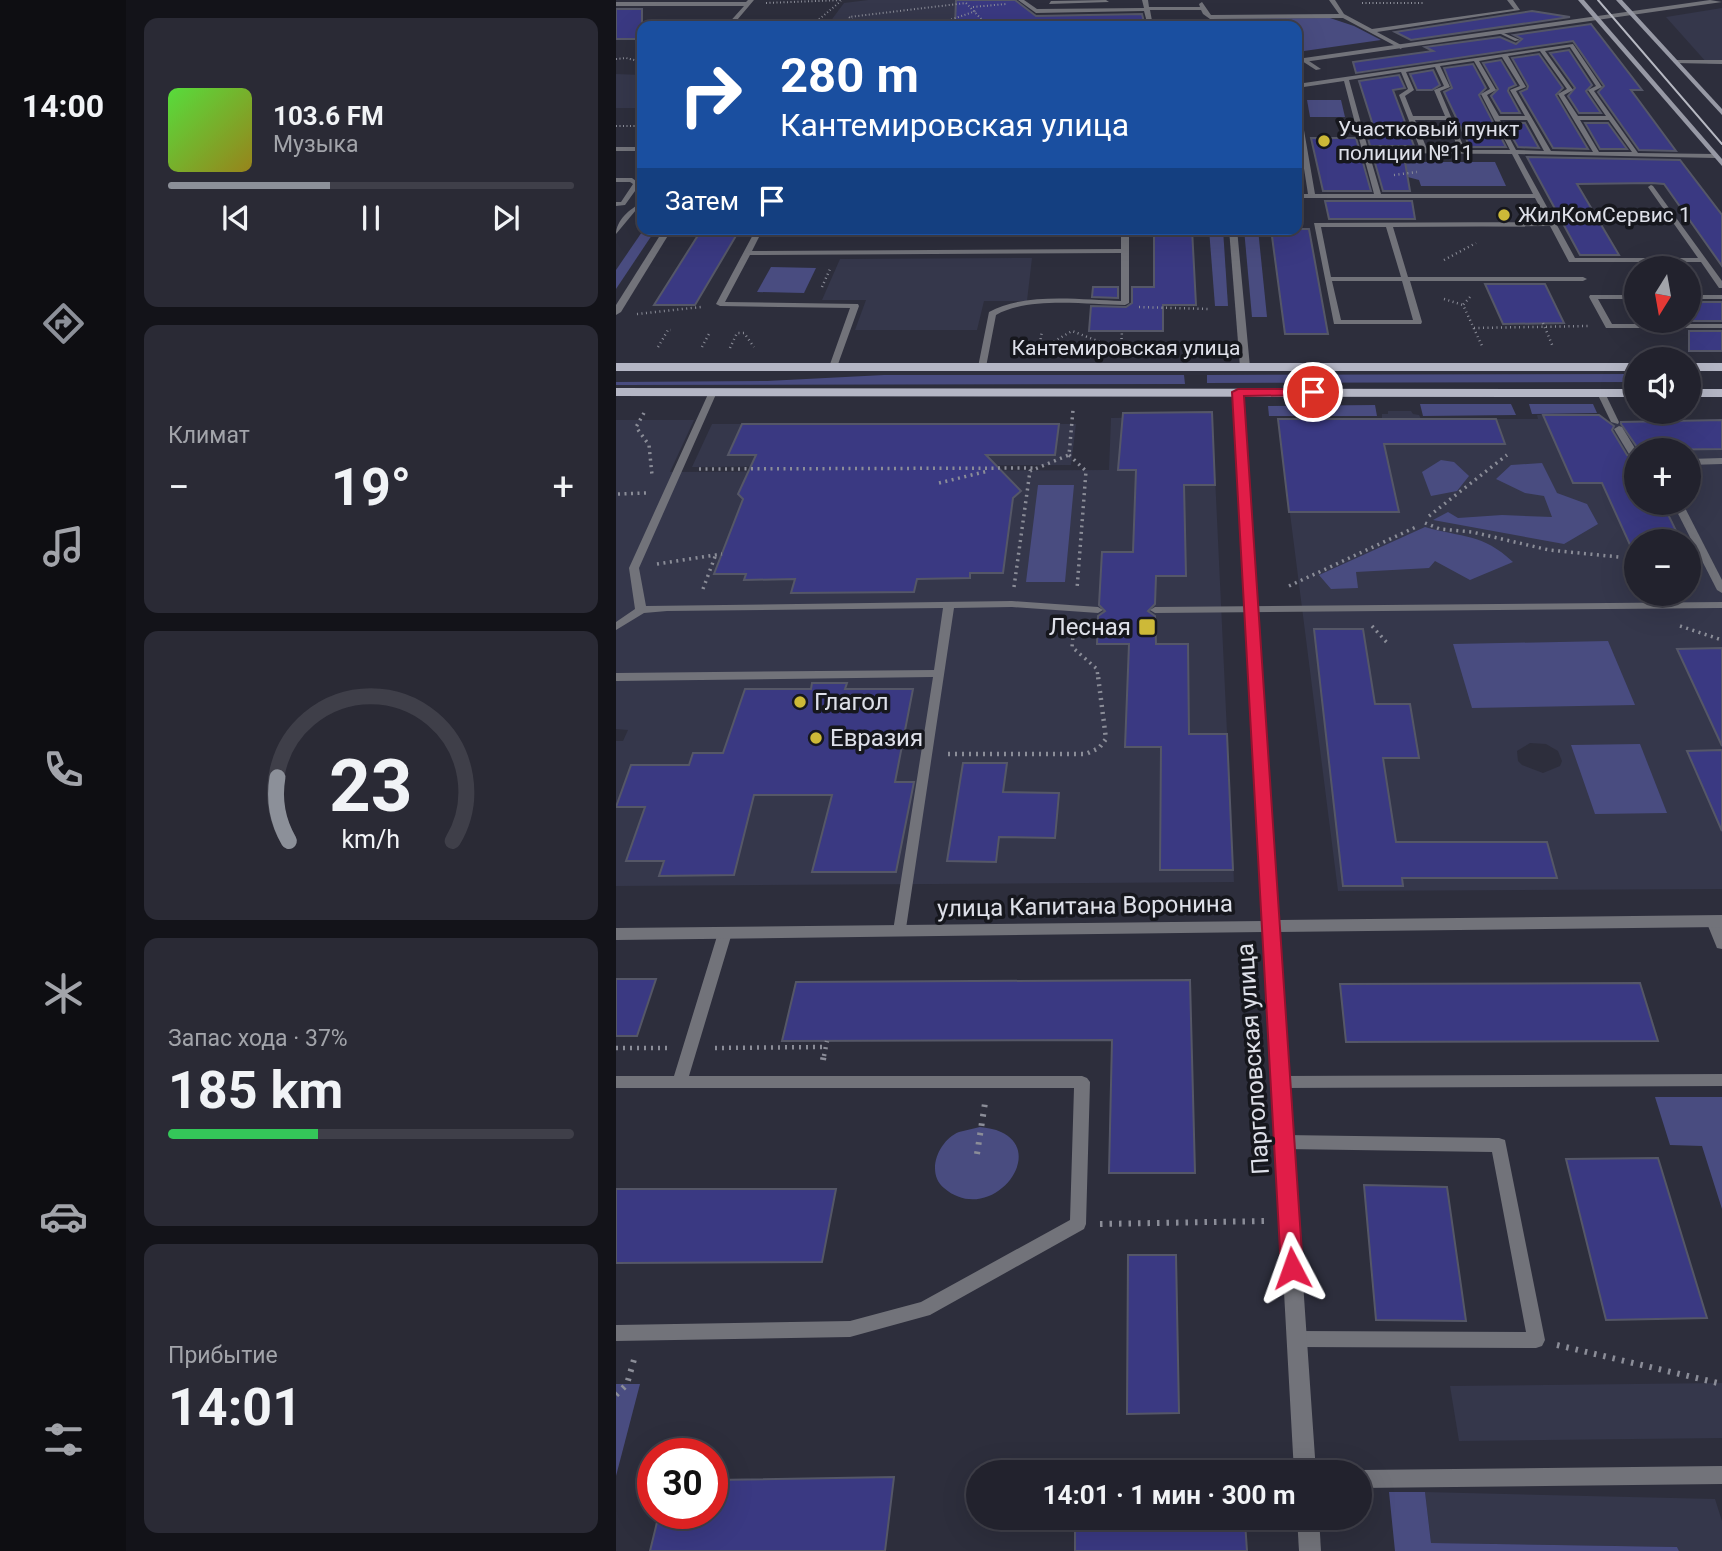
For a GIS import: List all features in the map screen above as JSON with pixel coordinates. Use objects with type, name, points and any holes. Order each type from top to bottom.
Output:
[{"type":"main road","points":[[1581,0],[1722,164]]},
{"type":"main road","points":[[1619,0],[1722,113]]},
{"type":"main road","name":"Кантемировская улица","points":[[616,367],[1624,367]]},
{"type":"main road","points":[[1701,367],[1722,367]]},
{"type":"main road","name":"Кантемировская улица","points":[[616,392],[1624,393]]},
{"type":"main road","points":[[1701,393],[1722,393]]},
{"type":"street","points":[[1302,61],[1722,0]]},
{"type":"street","points":[[616,312],[664,235]]},
{"type":"street","points":[[1234,235],[1245,367]]},
{"type":"street","name":"Парголовская улица","points":[[1238,392],[1304,1460]]},
{"type":"street","name":"улица Капитана Воронина","points":[[616,934],[1718,921]]},
{"type":"street","points":[[1309,1530],[1310,1551]]},
{"type":"lane","points":[[1332,0],[1336,10],[1344,16],[1401,47]]},
{"type":"lane","points":[[1371,31],[1517,10],[1510,0]]},
{"type":"lane","points":[[1145,1],[1149,21]]},
{"type":"lane","points":[[1121,2],[1201,1],[1210,17],[1223,18],[1344,16]]},
{"type":"lane","points":[[616,4],[749,2]]},
{"type":"lane","points":[[733,21],[749,2]]},
{"type":"lane","points":[[1024,2],[1036,11],[1203,8]]},
{"type":"lane","points":[[1024,2],[1109,2]]},
{"type":"lane","points":[[1501,33],[1517,40]]},
{"type":"lane","points":[[1302,85],[1334,78],[1346,79],[1571,45],[1599,87],[1591,90],[1570,90],[1561,94],[1597,153]]},
{"type":"lane","points":[[1538,49],[1570,90]]},
{"type":"lane","points":[[1504,55],[1523,87],[1484,93],[1608,326],[1722,326]]},
{"type":"lane","points":[[1475,60],[1493,90]]},
{"type":"lane","points":[[1302,62],[1318,69]]},
{"type":"lane","points":[[1677,62],[1722,62]]},
{"type":"lane","points":[[1424,151],[1402,94],[1411,90],[1437,90],[1447,87],[1437,65]]},
{"type":"lane","points":[[1403,70],[1411,90]]},
{"type":"lane","points":[[1346,79],[1378,196]]},
{"type":"lane","points":[[1437,90],[1463,152]]},
{"type":"lane","points":[[1513,90],[1548,152]]},
{"type":"lane","points":[[1591,90],[1636,154]]},
{"type":"lane","points":[[1411,118],[1449,118]]},
{"type":"lane","points":[[1496,118],[1528,118]]},
{"type":"lane","points":[[1575,118],[1610,118]]},
{"type":"lane","points":[[616,149],[637,149]]},
{"type":"lane","points":[[1364,151],[1715,156]]},
{"type":"lane","points":[[1302,152],[1312,196]]},
{"type":"lane","points":[[616,180],[632,180],[637,183]]},
{"type":"lane","points":[[616,204],[623,204],[637,185]]},
{"type":"lane","points":[[1651,187],[1722,286]]},
{"type":"lane","points":[[1302,196],[1538,196]]},
{"type":"lane","points":[[628,197],[637,197]]},
{"type":"lane","points":[[616,232],[637,208]]},
{"type":"lane","points":[[1389,224],[1418,322],[1337,323],[1317,225],[1389,224],[1553,224]]},
{"type":"lane","points":[[757,235],[720,304],[855,306],[834,367]]},
{"type":"lane","points":[[982,367],[992,314],[998,308],[1020,303],[1125,303],[1125,235]]},
{"type":"lane","points":[[748,253],[1125,251]]},
{"type":"lane","points":[[1573,260],[1703,260]]},
{"type":"lane","points":[[1328,279],[1583,279]]},
{"type":"lane","points":[[1593,297],[1624,297]]},
{"type":"lane","points":[[1701,297],[1722,297]]},
{"type":"lane","points":[[641,610],[634,568],[713,392]]},
{"type":"lane","points":[[1601,393],[1624,438]]},
{"type":"lane","points":[[1701,462],[1722,461]]},
{"type":"lane","points":[[1684,515],[1722,590]]},
{"type":"lane","points":[[616,627],[641,610],[696,607],[1012,604],[1098,610]]},
{"type":"lane","points":[[1155,610],[1722,605]]},
{"type":"lane","points":[[900,931],[949,606]]},
{"type":"lane","points":[[616,677],[939,673]]},
{"type":"lane","points":[[1718,921],[1722,944]]},
{"type":"lane","points":[[680,1082],[725,933]]},
{"type":"lane","points":[[1281,1082],[1722,1080]]},
{"type":"lane","points":[[616,1082],[1082,1082],[1078,1224],[924,1309],[849,1329],[616,1333]]},
{"type":"lane","points":[[1284,1142],[1499,1145],[1536,1340],[1297,1339]]},
{"type":"lane","points":[[1372,1479],[1722,1475]]},
{"type":"path","points":[[749,2],[842,0]]},
{"type":"path","points":[[817,21],[842,0]]},
{"type":"path","points":[[972,7],[1024,2]]},
{"type":"path","points":[[854,21],[849,17],[966,3],[983,21]]},
{"type":"path","points":[[947,21],[976,11]]},
{"type":"path","points":[[616,57],[637,59]]},
{"type":"path","points":[[616,127],[637,127]]},
{"type":"path","points":[[1405,279],[1516,224]]},
{"type":"path","points":[[815,304],[837,252]]},
{"type":"path","points":[[1473,294],[1463,305],[1484,352]]},
{"type":"path","points":[[1125,303],[1148,309],[1209,309]]},
{"type":"path","points":[[631,315],[720,304]]},
{"type":"path","points":[[1544,325],[1555,351]]},
{"type":"path","points":[[1474,328],[1608,326]]},
{"type":"path","points":[[656,351],[668,330],[671,330]]},
{"type":"path","points":[[1042,331],[1039,351],[1069,333],[1077,333],[1121,351],[1122,331]]},
{"type":"path","points":[[699,354],[710,332]]},
{"type":"path","points":[[727,353],[741,332],[758,353]]},
{"type":"path","points":[[1069,455],[1074,405]]},
{"type":"path","points":[[646,408],[636,427],[649,445],[653,481]]},
{"type":"path","points":[[1012,604],[1030,471],[1069,455]]},
{"type":"path","points":[[926,754],[1086,754],[1099,748],[1106,738],[1097,669],[1072,647],[1086,471],[1069,455]]},
{"type":"path","points":[[1429,516],[1507,455]]},
{"type":"path","points":[[676,470],[1037,468]]},
{"type":"path","points":[[939,483],[995,469]]},
{"type":"path","points":[[1425,523],[1440,529],[1472,532],[1549,550],[1619,557]]},
{"type":"path","points":[[1289,586],[1416,527]]},
{"type":"path","points":[[634,568],[719,554],[696,607]]},
{"type":"path","points":[[1370,618],[1372,629],[1389,645]]},
{"type":"path","points":[[1671,621],[1691,631],[1722,640]]},
{"type":"path","points":[[616,1048],[826,1047]]},
{"type":"path","points":[[977,1154],[988,1083]]},
{"type":"path","points":[[1078,1224],[1289,1221]]},
{"type":"path","points":[[616,1395],[627,1384],[641,1333]]},
{"type":"path","points":[[1536,1340],[1722,1384]]},
{"type":"shaded area","points":[[868,0],[981,0],[984,21],[831,21],[844,3]]},
{"type":"shaded area","points":[[1722,8],[1722,64],[1708,64],[1666,17]]},
{"type":"shaded area","points":[[1330,18],[1354,26],[1381,40],[1302,51],[1302,21],[1204,19]]},
{"type":"shaded area","points":[[616,74],[637,75],[637,108],[616,108]]},
{"type":"shaded area","points":[[1307,100],[1341,100],[1345,117],[1310,117]]},
{"type":"shaded area","points":[[1400,162],[1495,162],[1506,186],[1421,186],[1419,180],[1404,176]]},
{"type":"shaded area","points":[[640,235],[652,235],[616,289],[616,270]]},
{"type":"shaded area","points":[[1209,235],[1223,235],[1228,306],[1215,306]]},
{"type":"shaded area","points":[[1245,235],[1259,235],[1267,317],[1252,317]]},
{"type":"shaded area","points":[[1032,258],[1027,301],[984,301],[977,330],[855,330],[866,300],[822,300],[840,259]]},
{"type":"shaded area","points":[[771,267],[816,268],[804,293],[757,292]]},
{"type":"shaded area","points":[[1624,374],[1624,382],[1207,383],[1207,375]]},
{"type":"shaded area","points":[[884,375],[1184,375],[1185,384],[616,385],[616,382],[767,381]]},
{"type":"shaded area","points":[[1420,404],[1511,404],[1516,415],[1423,416]]},
{"type":"shaded area","points":[[1529,404],[1593,404],[1597,413],[1532,414]]},
{"type":"shaded area","points":[[1375,405],[1377,416],[1269,416],[1268,406]]},
{"type":"shaded area","points":[[1388,411],[1411,411],[1421,419],[1538,419],[1537,415],[1599,415],[1608,422],[1624,422],[1624,424],[1701,424],[1701,420],[1722,420],[1722,889],[1338,891],[1278,419],[1382,419],[1382,414],[1388,414]],"holes":[[[1530,743],[1546,744],[1558,751],[1562,761],[1560,766],[1543,773],[1522,765],[1518,761],[1517,751]]]},
{"type":"shaded area","points":[[1164,412],[1212,412],[1234,882],[616,886],[616,741],[623,741],[628,730],[616,729],[616,420],[694,420],[670,472],[1109,470],[1111,418],[1164,417]]},
{"type":"shaded area","points":[[712,424],[1076,424],[1071,465],[692,467]]},
{"type":"shaded area","points":[[1441,460],[1454,462],[1469,476],[1457,491],[1431,496],[1422,472]]},
{"type":"shaded area","points":[[1542,463],[1557,493],[1587,504],[1598,524],[1564,544],[1433,520],[1448,512],[1458,518],[1502,515],[1552,517],[1544,496],[1525,493],[1496,479],[1511,465]]},
{"type":"shaded area","points":[[1038,485],[1074,485],[1065,582],[1026,582]]},
{"type":"shaded area","points":[[1425,527],[1482,541],[1513,562],[1470,580],[1435,561],[1429,568],[1356,572],[1358,588],[1331,589],[1319,575]]},
{"type":"shaded area","points":[[1608,641],[1635,705],[1472,708],[1453,644]]},
{"type":"shaded area","points":[[1640,744],[1667,813],[1595,814],[1571,745]]},
{"type":"shaded area","points":[[1655,1097],[1722,1097],[1722,1209],[1702,1146],[1670,1145]]},
{"type":"shaded area","points":[[980,1127],[1001,1132],[1014,1142],[1019,1156],[1016,1170],[1007,1183],[994,1193],[979,1199],[961,1198],[938,1181],[935,1165],[937,1157],[940,1149],[952,1136]]},
{"type":"shaded area","points":[[1722,1383],[1722,1438],[1459,1441],[1450,1386]]},
{"type":"shaded area","points":[[616,1384],[640,1384],[616,1476]]},
{"type":"shaded area","points":[[1389,1492],[1425,1492],[1431,1543],[1677,1547],[1679,1551],[1395,1551]]},
{"type":"shaded area","points":[[1425,1492],[1715,1499],[1722,1521],[1722,1551],[1679,1551],[1677,1547],[1431,1543]]},
{"type":"building","points":[[956,0],[1015,0],[1036,16],[1142,14],[1144,21],[955,21]]},
{"type":"building","points":[[616,9],[642,9],[642,21],[637,21],[637,39],[616,39]]},
{"type":"building","points":[[1532,11],[1570,17],[1411,40],[1395,32]]},
{"type":"building","points":[[1591,24],[1642,90],[1631,90],[1676,151],[1639,150],[1598,92],[1604,86],[1573,41],[1356,73],[1353,62],[1433,51],[1425,47],[1500,37],[1516,44],[1522,39],[1514,35]]},
{"type":"building","points":[[1569,50],[1592,85],[1586,91],[1601,113],[1579,113],[1568,96],[1575,88],[1550,53]]},
{"type":"building","points":[[1539,54],[1563,88],[1556,95],[1588,149],[1553,148],[1520,92],[1528,86],[1512,58]]},
{"type":"building","points":[[1501,60],[1516,85],[1508,91],[1520,113],[1501,113],[1491,96],[1498,89],[1483,63]]},
{"type":"building","points":[[1473,64],[1486,88],[1479,95],[1506,147],[1470,147],[1444,92],[1452,88],[1444,68]]},
{"type":"building","points":[[1433,70],[1440,85],[1432,90],[1417,90],[1410,74]]},
{"type":"building","points":[[1399,75],[1405,88],[1393,90],[1414,146],[1370,146],[1368,138],[1377,138],[1359,81]]},
{"type":"building","points":[[1504,123],[1525,123],[1539,148],[1518,147]]},
{"type":"building","points":[[1585,123],[1608,123],[1627,149],[1600,149]]},
{"type":"building","points":[[1311,138],[1356,138],[1371,191],[1323,191]]},
{"type":"building","points":[[1373,156],[1404,156],[1410,191],[1383,191]]},
{"type":"building","points":[[1527,157],[1680,160],[1722,215],[1722,266],[1664,184],[1652,183],[1577,184],[1619,255],[1580,255]]},
{"type":"building","points":[[1325,201],[1412,201],[1415,219],[1329,219]]},
{"type":"building","points":[[1302,229],[1309,229],[1328,334],[1285,334],[1272,235],[1302,235]]},
{"type":"building","points":[[698,235],[736,235],[695,305],[654,305]]},
{"type":"building","points":[[1154,235],[1192,235],[1196,305],[1163,305],[1163,331],[1089,331],[1091,306],[1126,307],[1132,303],[1132,287],[1154,287]]},
{"type":"building","points":[[1485,284],[1545,284],[1564,323],[1503,324]]},
{"type":"building","points":[[1093,287],[1118,287],[1118,298],[1092,297]]},
{"type":"building","points":[[1701,302],[1722,302],[1722,321],[1701,321]]},
{"type":"building","points":[[1722,331],[1722,351],[1701,351],[1701,347],[1689,347],[1689,333]]},
{"type":"building","points":[[1212,412],[1215,485],[1184,485],[1186,576],[1156,576],[1155,604],[1148,611],[1155,616],[1156,644],[1188,644],[1189,734],[1227,734],[1233,870],[1160,870],[1161,747],[1125,747],[1129,644],[1097,644],[1098,616],[1105,611],[1099,605],[1102,552],[1133,552],[1136,470],[1118,470],[1123,413]]},
{"type":"building","points":[[1543,415],[1599,415],[1614,426],[1612,430],[1624,450],[1624,515],[1668,515],[1675,529],[1624,529],[1624,532],[1602,483],[1573,483]]},
{"type":"building","points":[[1278,419],[1496,419],[1505,444],[1384,444],[1399,512],[1289,512]]},
{"type":"building","points":[[1701,420],[1722,420],[1722,449],[1701,449],[1701,438],[1631,438],[1621,424],[1701,424]]},
{"type":"building","points":[[742,424],[1059,424],[1055,455],[986,455],[1021,491],[1013,498],[1003,573],[970,573],[970,578],[917,579],[914,592],[791,593],[795,579],[744,580],[746,574],[714,574],[743,499],[738,494],[756,455],[728,455]]},
{"type":"building","points":[[1314,629],[1363,629],[1375,704],[1410,704],[1419,758],[1383,758],[1396,842],[1547,842],[1557,878],[1402,878],[1403,886],[1343,886]]},
{"type":"building","points":[[1722,648],[1722,746],[1677,649]]},
{"type":"building","name":"Евразия","points":[[812,683],[847,683],[845,689],[913,689],[895,782],[914,782],[896,872],[812,872],[832,795],[754,795],[734,875],[659,876],[664,861],[626,861],[645,807],[616,807],[631,765],[689,765],[693,753],[723,753],[745,689],[811,689]]},
{"type":"building","points":[[1722,750],[1722,831],[1687,751]]},
{"type":"building","points":[[963,763],[1007,763],[1003,792],[1059,793],[1055,838],[999,837],[996,862],[947,861]]},
{"type":"building","points":[[616,979],[656,979],[637,1036],[616,1036]]},
{"type":"building","points":[[1190,980],[1195,1173],[1109,1173],[1112,1040],[782,1041],[796,982]]},
{"type":"building","points":[[1640,983],[1658,1041],[1346,1042],[1340,984]]},
{"type":"building","points":[[1658,1158],[1707,1318],[1606,1320],[1566,1159]]},
{"type":"building","points":[[1364,1185],[1447,1187],[1466,1321],[1376,1320]]},
{"type":"building","points":[[616,1189],[836,1189],[822,1262],[616,1263]]},
{"type":"building","points":[[1128,1255],[1176,1255],[1179,1413],[1127,1414]]},
{"type":"building","points":[[894,1477],[885,1551],[650,1551],[655,1529],[728,1529],[728,1480]]},
{"type":"building","points":[[1075,1530],[1246,1530],[1247,1551],[1075,1551]]},
{"type":"tram line","points":[[1598,0],[1722,144]]},
{"type":"place","name":"Участковый пункт полиции №11","points":[[1324,141]]},
{"type":"place","name":"ЖилКомСервис 1","points":[[1504,215]]},
{"type":"place","name":"Лесная","points":[[1147,627]]},
{"type":"place","name":"Глагол","points":[[800,702]]},
{"type":"place","name":"Евразия","points":[[816,738]]},
{"type":"route","points":[[1292,1268],[1238,392],[1313,392]]}]
